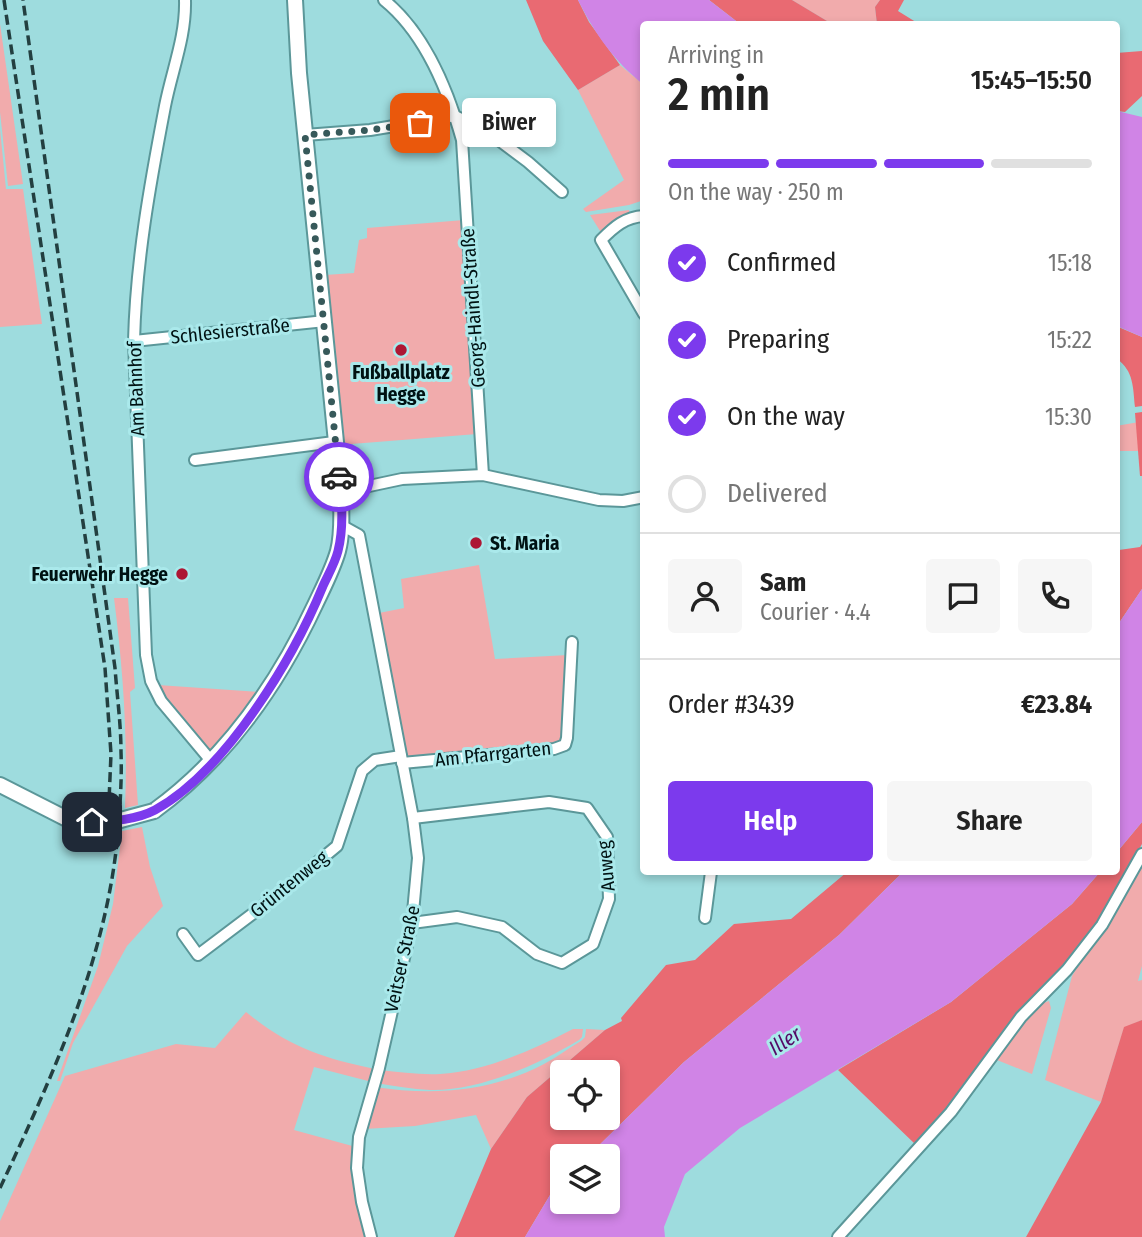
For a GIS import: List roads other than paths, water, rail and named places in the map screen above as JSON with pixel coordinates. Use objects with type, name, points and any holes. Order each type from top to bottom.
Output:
[{"type":"street","name":"Am Bahnhof","points":[[185,0],[185,23],[144,216],[135,291],[134,341],[146,655],[152,681],[161,701],[212,762]]},
{"type":"street","points":[[0,785],[67,819],[117,821],[154,811],[183,790],[212,762],[257,708],[301,636],[338,551],[341,492],[305,135],[295,0]]},
{"type":"street","name":"Georg-Haindl-Straße","points":[[384,0],[402,15],[417,36],[455,116],[462,140],[483,475]]},
{"type":"street","points":[[305,135],[370,130],[455,116],[488,132],[562,192]]},
{"type":"street","points":[[640,216],[632,217],[614,227],[601,240],[640,306]]},
{"type":"street","points":[[632,291],[640,288]]},
{"type":"street","name":"Schlesierstraße","points":[[134,341],[325,321]]},
{"type":"street","points":[[195,460],[334,442]]},
{"type":"street","points":[[341,492],[402,479],[483,475],[599,500],[623,501],[640,498]]},
{"type":"street","name":"Veitser Straße","points":[[341,525],[359,535],[413,818],[418,858],[412,923],[379,1068],[359,1137],[357,1168],[371,1237]]},
{"type":"street","name":"Am Pfarrgarten","points":[[402,760],[554,749],[565,745],[572,642]]},
{"type":"street","name":"Grüntenweg","points":[[183,934],[198,956],[284,890],[337,846],[362,771],[376,760],[402,760]]},
{"type":"street","name":"Auweg","points":[[412,923],[457,917],[502,927],[537,954],[562,962],[593,944],[609,900],[607,837],[587,808],[549,802],[413,818]]},
{"type":"street","points":[[838,1237],[951,1112],[1021,1017],[1067,970],[1102,925],[1142,854]]},
{"type":"street","points":[[705,918],[711,875]]},
{"type":"water","points":[[578,0],[709,0],[736,21],[640,21],[640,81],[623,66],[591,24]]},
{"type":"water","points":[[1120,112],[1142,117],[1142,337],[1120,327]]},
{"type":"water","points":[[1142,589],[1142,822],[1120,848],[1120,622]]},
{"type":"water","name":"Iller","points":[[900,875],[1097,875],[1072,904],[951,1002],[740,1128],[685,1174],[664,1227],[665,1237],[525,1237],[550,1195],[550,1214],[620,1214],[620,1144],[600,1144],[615,1130],[620,1130],[620,1125],[684,1062],[839,935]]},
{"type":"railway","points":[[4,0],[105,668],[111,754],[109,801]]},
{"type":"railway","points":[[0,1188],[58,1059],[90,970],[112,879],[121,772],[115,668],[23,0]]},
{"type":"place","name":"Biwer","points":[[420,123]]},
{"type":"place","name":"Fußballplatz Hegge","points":[[401,350]]},
{"type":"place","name":"St. Maria","points":[[476,543]]},
{"type":"place","name":"Feuerwehr Hegge","points":[[182,574]]}]
